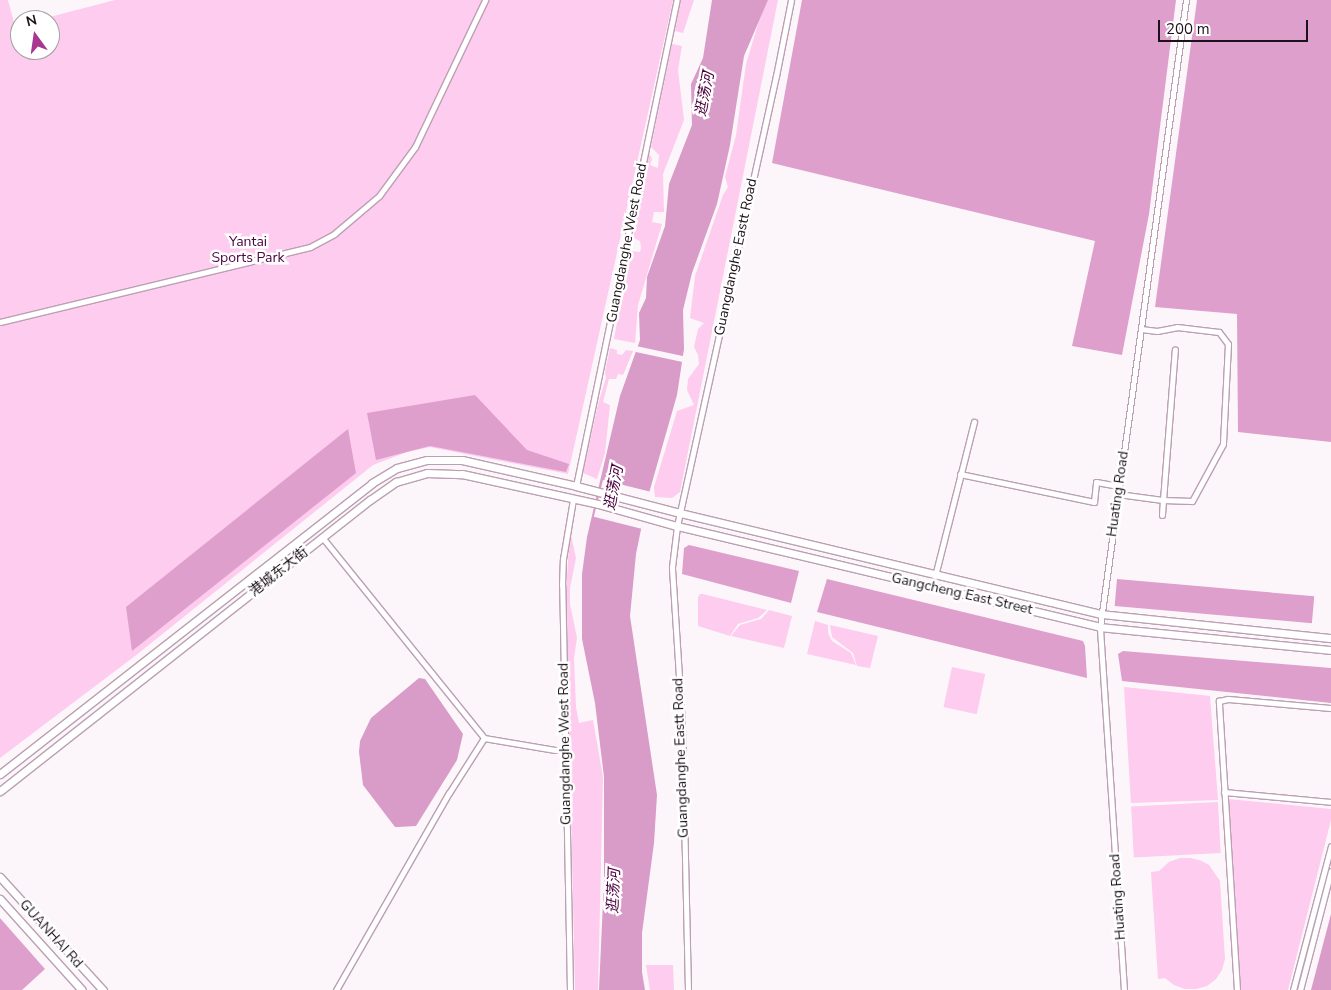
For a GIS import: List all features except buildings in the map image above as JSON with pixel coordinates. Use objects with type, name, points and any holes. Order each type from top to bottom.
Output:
[{"type":"main road","name":"港城东大街","points":[[0,774],[385,474],[410,464],[446,459],[599,492]]},
{"type":"main road","name":"港城东大街","points":[[0,791],[384,489],[411,476],[427,473],[462,474],[598,504]]},
{"type":"main road","name":"Gangcheng East Street","points":[[599,492],[680,514],[935,576],[1102,614],[1331,638]]},
{"type":"main road","name":"Gangcheng East Street","points":[[598,504],[677,526],[1100,627],[1331,650]]},
{"type":"main road","points":[[816,559],[819,547]]},
{"type":"main road","name":"GUANHAI Rd","points":[[0,877],[103,990]]},
{"type":"main road","name":"GUANHAI Rd","points":[[0,899],[82,990]]},
{"type":"street","points":[[0,322],[310,247],[334,234],[379,196],[415,147],[485,0]]},
{"type":"street","name":"Guangdanghe West Road","points":[[576,486],[677,0]]},
{"type":"street","name":"Guangdanghe Eastt Road","points":[[688,990],[682,723],[672,598],[672,567],[677,526],[776,76],[790,0]]},
{"type":"street","name":"Huating Road","points":[[1124,990],[1100,627],[1186,0]]},
{"type":"street","points":[[1118,494],[1163,500],[1192,501],[1223,444],[1228,344],[1219,332],[1177,328],[1157,331],[1141,329]]},
{"type":"street","points":[[1162,515],[1175,349]]},
{"type":"street","points":[[935,576],[974,422]]},
{"type":"street","points":[[960,474],[1094,502],[1096,482],[1119,486]]},
{"type":"street","name":"Guangdanghe West Road","points":[[570,990],[562,584],[563,559],[573,499]]},
{"type":"street","points":[[322,537],[484,738],[555,750]]},
{"type":"street","points":[[1237,990],[1219,701],[1228,699],[1331,708]]},
{"type":"street","points":[[336,990],[449,793],[484,738]]},
{"type":"street","points":[[1224,792],[1331,802]]},
{"type":"street","points":[[1294,990],[1331,846]]},
{"type":"street","points":[[1300,990],[1331,871]]},
{"type":"green space","name":"Yantai Sports Park","points":[[0,0],[8,0],[11,10],[10,60],[60,60],[60,14],[115,0],[673,0],[568,474],[430,447],[407,452],[373,465],[135,656],[0,758]]},
{"type":"green space","points":[[681,0],[694,0],[683,33],[675,31]]},
{"type":"green space","points":[[767,0],[778,0],[680,492],[672,498],[655,497],[654,487],[677,411],[694,405],[687,390],[688,379],[699,364],[698,355],[694,347],[698,329],[704,323],[690,318],[695,276],[723,195],[728,187],[725,177],[736,135],[746,64]]},
{"type":"green space","points":[[672,44],[682,46],[678,70],[684,120],[663,174],[664,212],[654,212],[652,222],[662,224],[638,305],[635,343],[614,339],[630,251],[640,252],[641,248],[640,241],[633,238],[649,153],[652,159],[650,165],[658,168],[659,155],[651,147]]},
{"type":"green space","points":[[610,348],[617,350],[617,354],[622,355],[626,350],[633,351],[623,375],[618,374],[616,379],[609,379],[603,402],[610,405],[605,453],[597,479],[583,473],[598,404],[606,378],[605,372]]},
{"type":"green space","points":[[570,531],[576,558],[570,588],[570,604],[577,638],[574,658],[576,707],[579,723],[593,720],[603,777],[598,990],[575,990],[566,593]]},
{"type":"green space","points":[[700,594],[767,610],[758,618],[738,624],[730,636],[698,626],[698,597]]},
{"type":"green space","points":[[769,610],[792,616],[784,648],[731,636],[740,625],[761,619]]},
{"type":"green space","points":[[815,621],[828,625],[828,633],[832,641],[851,653],[856,665],[807,654]]},
{"type":"green space","points":[[830,625],[878,636],[870,668],[857,666],[853,653],[832,637]]},
{"type":"green space","points":[[952,667],[985,674],[977,714],[943,707]]},
{"type":"green space","points":[[1124,687],[1210,696],[1218,800],[1131,803]]},
{"type":"green space","points":[[1228,799],[1331,809],[1331,820],[1288,990],[1241,990]]},
{"type":"green space","points":[[1218,802],[1221,853],[1134,857],[1131,807]]},
{"type":"green space","points":[[1180,858],[1191,858],[1209,865],[1220,881],[1225,959],[1222,970],[1216,979],[1207,986],[1196,989],[1185,989],[1174,985],[1165,978],[1158,979],[1151,872],[1159,871],[1169,862]]},
{"type":"green space","points":[[646,965],[673,965],[674,990],[650,990]]},
{"type":"shaded area","points":[[802,0],[1176,0],[1149,214],[1122,355],[1072,346],[1095,241],[772,163]]},
{"type":"shaded area","points":[[1197,0],[1331,0],[1331,442],[1238,432],[1237,314],[1155,307]]},
{"type":"shaded area","points":[[475,395],[527,450],[569,464],[566,472],[430,446],[376,460],[367,413]]},
{"type":"shaded area","points":[[348,429],[356,473],[132,651],[126,607]]},
{"type":"shaded area","points":[[689,545],[799,571],[791,603],[682,574],[684,548]]},
{"type":"shaded area","points":[[827,579],[1083,641],[1087,678],[817,612]]},
{"type":"shaded area","points":[[1117,579],[1314,596],[1312,623],[1115,606]]},
{"type":"shaded area","points":[[1123,651],[1331,668],[1331,703],[1122,681],[1118,654]]},
{"type":"shaded area","points":[[0,918],[45,969],[22,990],[0,990]]},
{"type":"water","name":"逛荡河","points":[[712,0],[768,0],[744,56],[730,145],[717,204],[692,273],[683,310],[684,349],[677,395],[647,500],[636,554],[630,616],[657,795],[654,843],[642,933],[642,972],[645,990],[599,990],[604,880],[604,777],[595,703],[582,639],[582,574],[587,537],[620,396],[640,340],[639,313],[646,298],[647,277],[665,226],[669,184],[692,125],[691,84],[703,58]]},
{"type":"water","points":[[419,678],[425,679],[463,734],[457,760],[416,826],[395,827],[363,785],[359,752],[360,741],[371,718]]},
{"type":"water","points":[[1331,914],[1331,990],[1311,990]]},
{"type":"pier","points":[[636,346],[685,356],[684,362],[635,352]]},
{"type":"pier","points":[[603,480],[651,492],[641,529],[594,517]]}]
